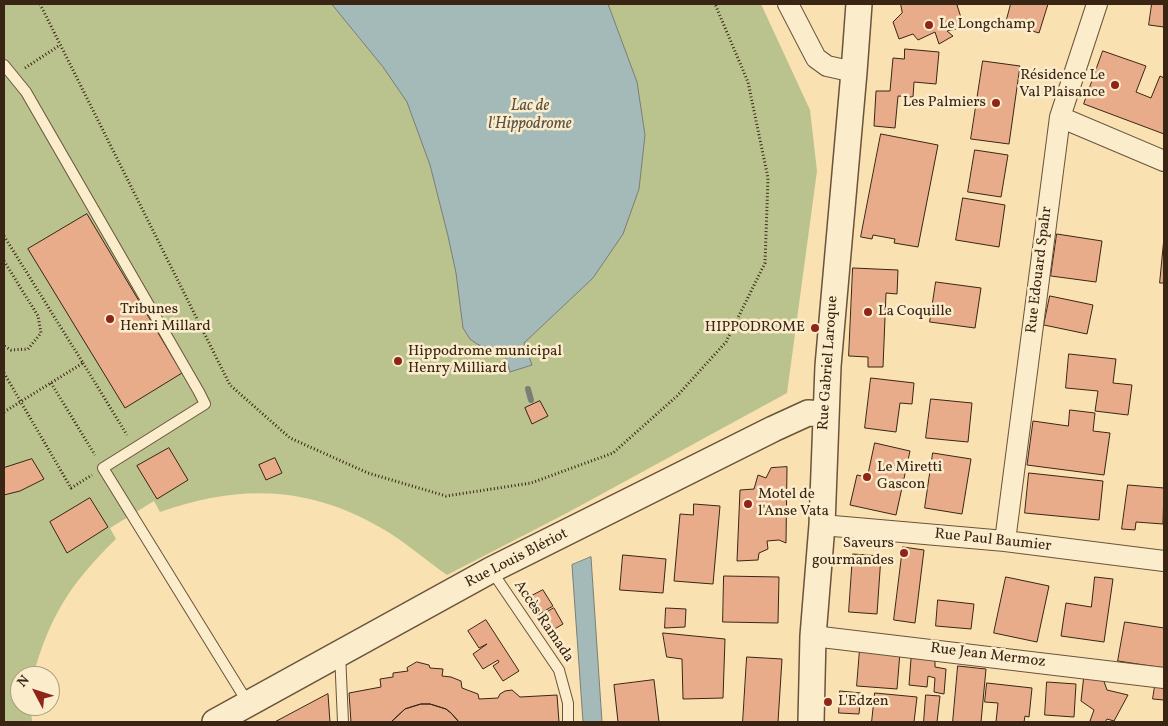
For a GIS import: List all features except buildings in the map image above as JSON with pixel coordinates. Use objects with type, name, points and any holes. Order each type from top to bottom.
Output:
[{"type":"street","points":[[788,4],[816,58],[827,66],[854,72]]},
{"type":"street","name":"Rue Gabriel Laroque","points":[[811,722],[812,636],[822,525],[825,414],[858,4]]},
{"type":"street","name":"Rue Edouard Spahr","points":[[1004,541],[1060,117],[1097,4]]},
{"type":"street","points":[[1060,117],[1164,161]]},
{"type":"street","name":"Rue Louis Blériot","points":[[215,722],[490,570],[773,429],[808,413],[825,414]]},
{"type":"street","name":"Rue Paul Baumier","points":[[822,525],[1004,541],[1164,561]]},
{"type":"street","name":"Rue Jean Mermoz","points":[[812,636],[1164,678]]},
{"type":"lane","points":[[4,65],[26,92],[205,404],[103,468],[248,703]]},
{"type":"lane","name":"Accès Ramada","points":[[490,570],[559,670],[568,703],[568,722]]},
{"type":"lane","points":[[340,652],[343,722]]},
{"type":"path","points":[[40,4],[230,385],[290,438],[368,473],[446,496],[531,483],[613,453],[677,396],[726,342],[764,263],[768,178],[748,82],[715,4]]},
{"type":"path","points":[[14,76],[60,45]]},
{"type":"path","points":[[4,236],[128,436]]},
{"type":"path","points":[[4,261],[38,316],[41,333],[28,349],[11,350],[4,346]]},
{"type":"path","points":[[4,412],[83,363]]},
{"type":"path","points":[[4,374],[71,488],[103,468],[51,384]]},
{"type":"green space","name":"Hippodrome municipal Henry Milliard","points":[[4,4],[761,4],[810,110],[817,171],[787,393],[567,513],[447,575],[388,532],[332,505],[305,498],[277,494],[248,493],[220,496],[160,512],[154,501],[110,528],[116,539],[86,570],[64,601],[47,635],[36,666],[10,666],[10,716],[32,716],[32,722],[4,722]]},
{"type":"water","name":"Lac de l'Hippodrome","points":[[332,4],[608,4],[637,82],[645,135],[639,189],[623,234],[593,278],[524,343],[532,365],[510,372],[503,349],[488,349],[477,344],[470,339],[463,328],[456,273],[448,236],[430,165],[407,102],[383,67]]},
{"type":"water","points":[[591,557],[602,722],[583,722],[572,565]]},
{"type":"waterway","points":[[528,389],[531,400]]},
{"type":"place","name":"Le Longchamp","points":[[929,25]]},
{"type":"place","name":"Résidence Le Val Plaisance","points":[[1115,85]]},
{"type":"place","name":"Les Palmiers","points":[[996,103]]},
{"type":"place","name":"La Coquille","points":[[868,312]]},
{"type":"place","name":"Tribunes Henri Millard","points":[[110,319]]},
{"type":"place","name":"HIPPODROME","points":[[815,328]]},
{"type":"place","name":"Hippodrome municipal Henry Milliard","points":[[398,361]]},
{"type":"place","name":"Le Miretti Gascon","points":[[867,477]]},
{"type":"place","name":"Motel de l'Anse Vata","points":[[748,504]]},
{"type":"place","name":"Saveurs gourmandes","points":[[904,553]]},
{"type":"place","name":"L'Edzen","points":[[828,702]]}]
